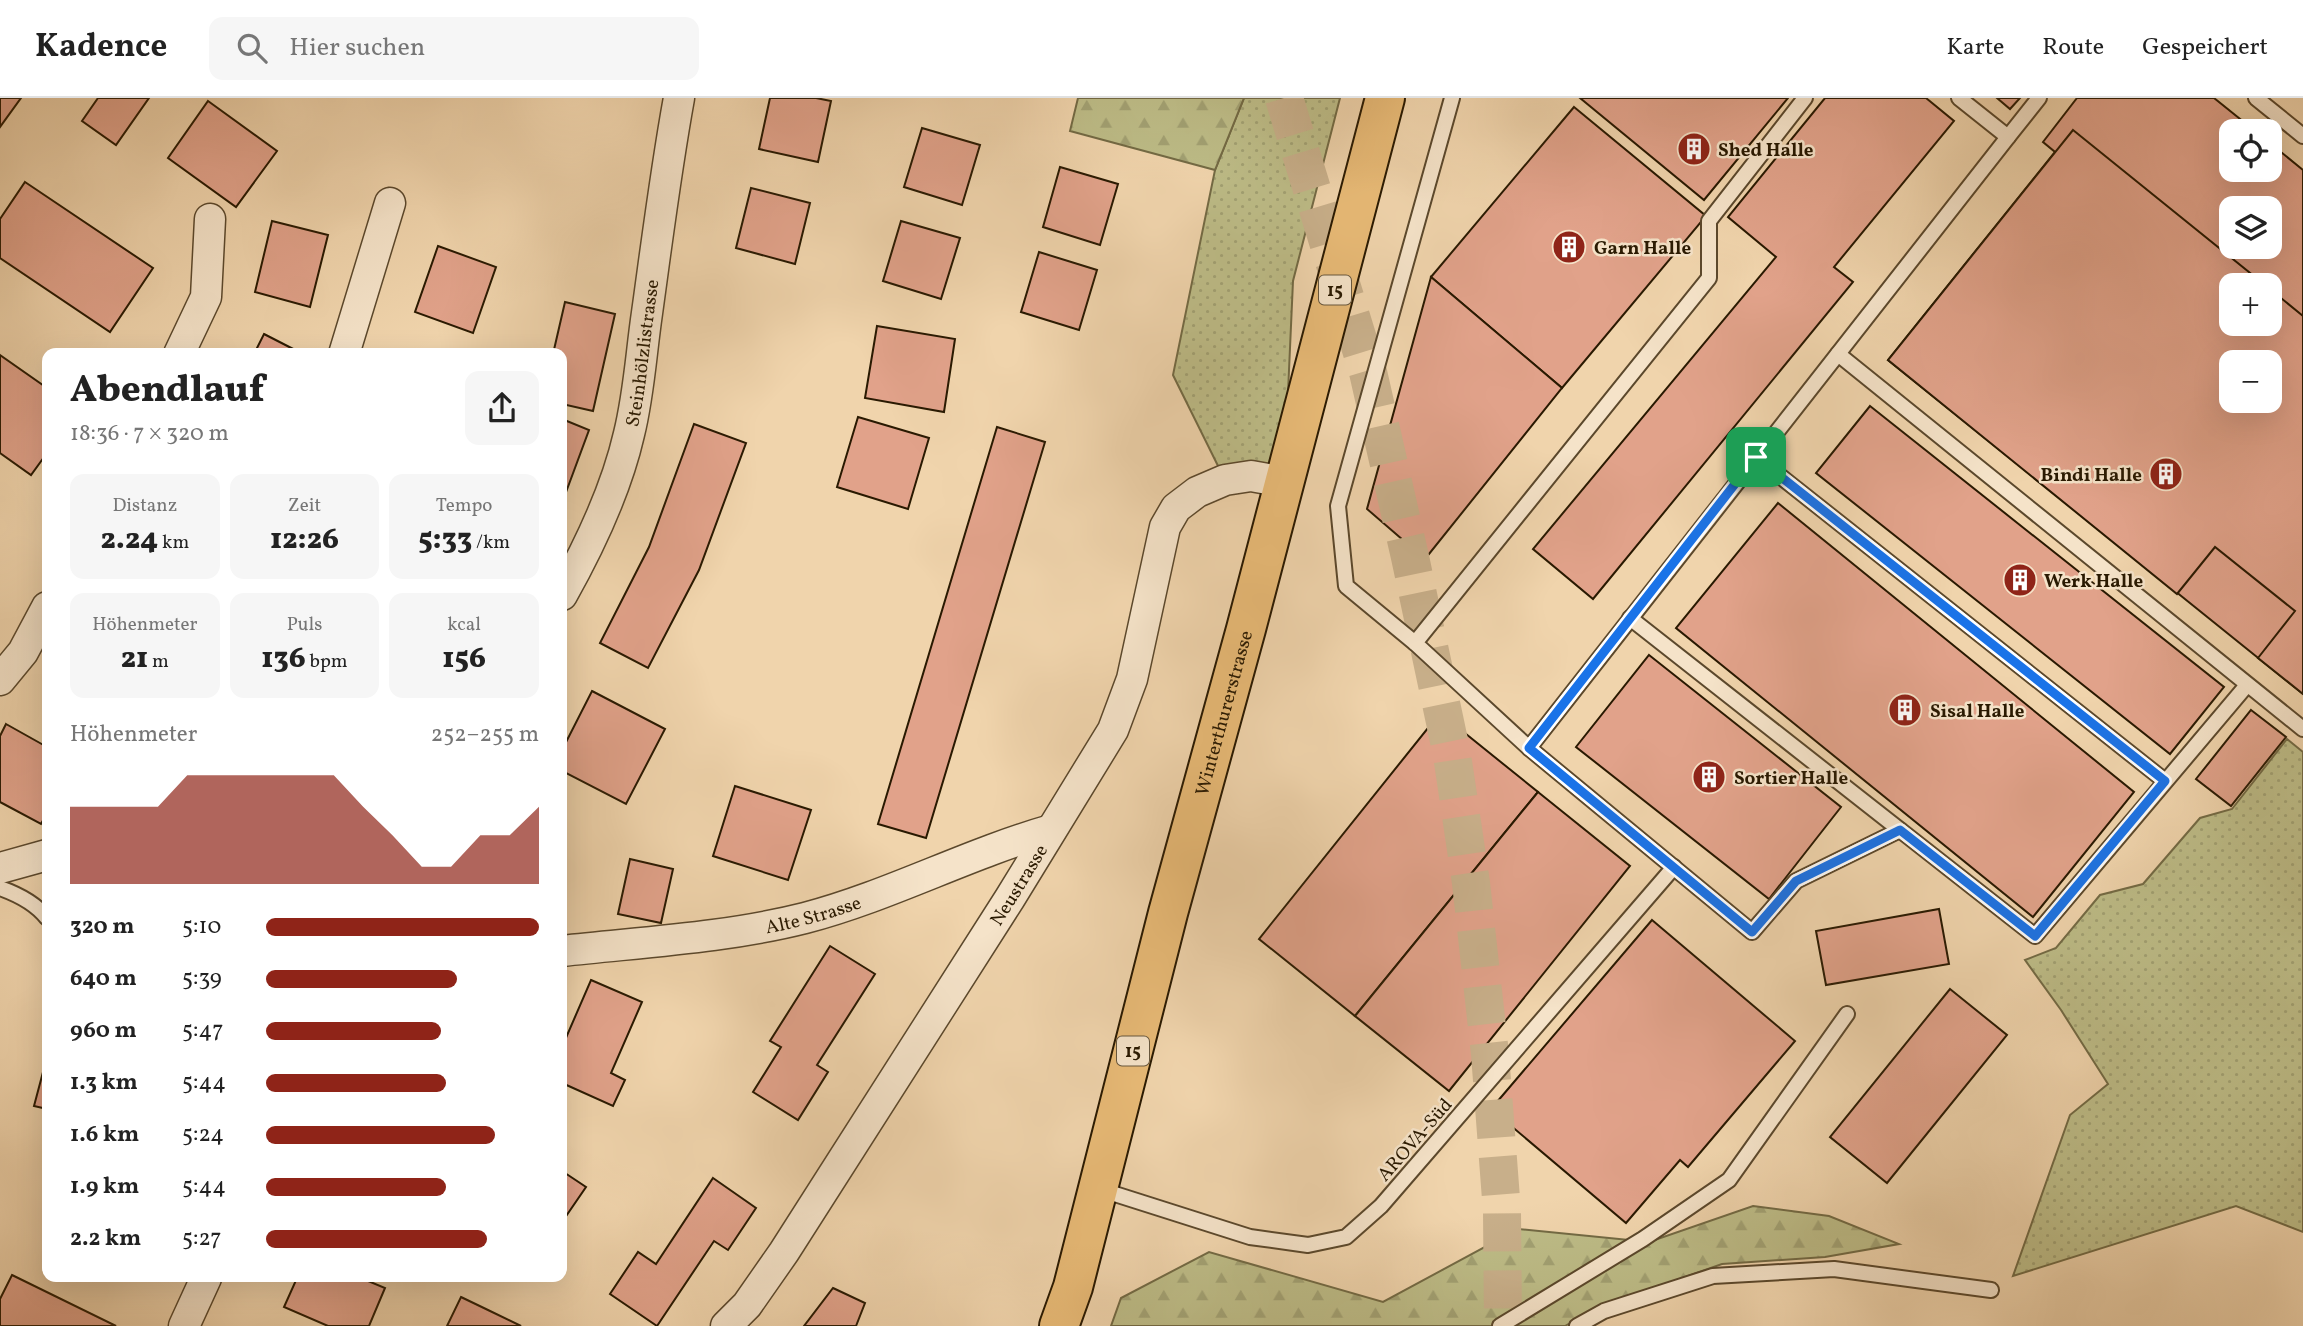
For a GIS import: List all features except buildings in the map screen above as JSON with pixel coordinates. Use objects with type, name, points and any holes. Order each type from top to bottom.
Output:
[{"type":"main road","name":"Winterthurerstrasse","points":[[1059,1326],[1073,1287],[1168,913],[1246,629],[1385,98]]},
{"type":"street","name":"Steinhölzlistrasse","points":[[567,586],[589,546],[629,436],[639,384],[646,316],[679,98]]},
{"type":"street","points":[[346,348],[390,203]]},
{"type":"street","points":[[182,348],[206,297],[210,219]]},
{"type":"street","name":"Neustrasse","points":[[726,1326],[747,1305],[785,1252],[1113,730],[1132,679],[1165,527],[1176,508],[1197,492],[1224,480],[1251,475],[1284,482]]},
{"type":"street","points":[[0,680],[23,652],[42,616]]},
{"type":"street","name":"Alte Strasse","points":[[567,950],[741,930],[805,918],[866,898],[1019,839],[1051,830]]},
{"type":"street","points":[[0,868],[42,856]]},
{"type":"street","points":[[184,1326],[204,1282]]},
{"type":"lane","points":[[1452,98],[1338,506],[1346,586],[1415,643],[1529,748],[1752,932],[1796,881],[1900,830]]},
{"type":"lane","points":[[1415,643],[1709,278],[1709,221],[1805,98]]},
{"type":"lane","points":[[1959,98],[2008,137]]},
{"type":"lane","points":[[1529,748],[2039,98]]},
{"type":"lane","points":[[2256,98],[2303,136]]},
{"type":"lane","points":[[1838,354],[2303,729]]},
{"type":"lane","points":[[1756,457],[2165,781]]},
{"type":"lane","points":[[1630,618],[2035,936],[2248,685]]},
{"type":"lane","name":"AROVA-Süd","points":[[1098,1189],[1250,1237],[1308,1245],[1346,1237],[1381,1206],[1674,867]]},
{"type":"lane","points":[[0,888],[14,893],[42,912]]},
{"type":"lane","points":[[1500,1326],[1643,1239],[1729,1180],[1847,1014]]},
{"type":"lane","points":[[1577,1326],[1604,1311],[1713,1276],[1834,1269],[1991,1290]]},
{"type":"green space","points":[[1078,98],[1244,98],[1215,170],[1070,131]]},
{"type":"green space","points":[[1244,98],[1340,98],[1293,281],[1284,482],[1225,480],[1173,375],[1215,170]]},
{"type":"green space","points":[[2287,739],[2303,752],[2303,1232],[2236,1206],[2013,1276],[2070,1115],[2108,1084],[2061,1010],[2025,960],[2056,948],[2100,895],[2143,884],[2200,818],[2232,809]]},
{"type":"green space","points":[[1753,1206],[1829,1216],[1899,1244],[1825,1257],[1722,1264],[1597,1308],[1565,1326],[1111,1326],[1121,1298],[1209,1252],[1383,1302],[1518,1229],[1649,1242]]},
{"type":"tunnel","points":[[1284,98],[1368,372],[1452,755],[1471,883],[1490,1054],[1502,1212],[1503,1326]]},
{"type":"place","name":"Shed Halle","points":[[1694,149]]},
{"type":"place","name":"Garn Halle","points":[[1569,247]]},
{"type":"place","name":"Bindi Halle","points":[[2166,474]]},
{"type":"place","name":"Werk Halle","points":[[2020,580]]},
{"type":"place","name":"Sisal Halle","points":[[1905,710]]},
{"type":"place","name":"Sortier Halle","points":[[1709,777]]},
{"type":"route","points":[[1756,457],[2165,781],[2035,936],[1900,830],[1796,881],[1752,932],[1529,748],[1756,457]]}]
